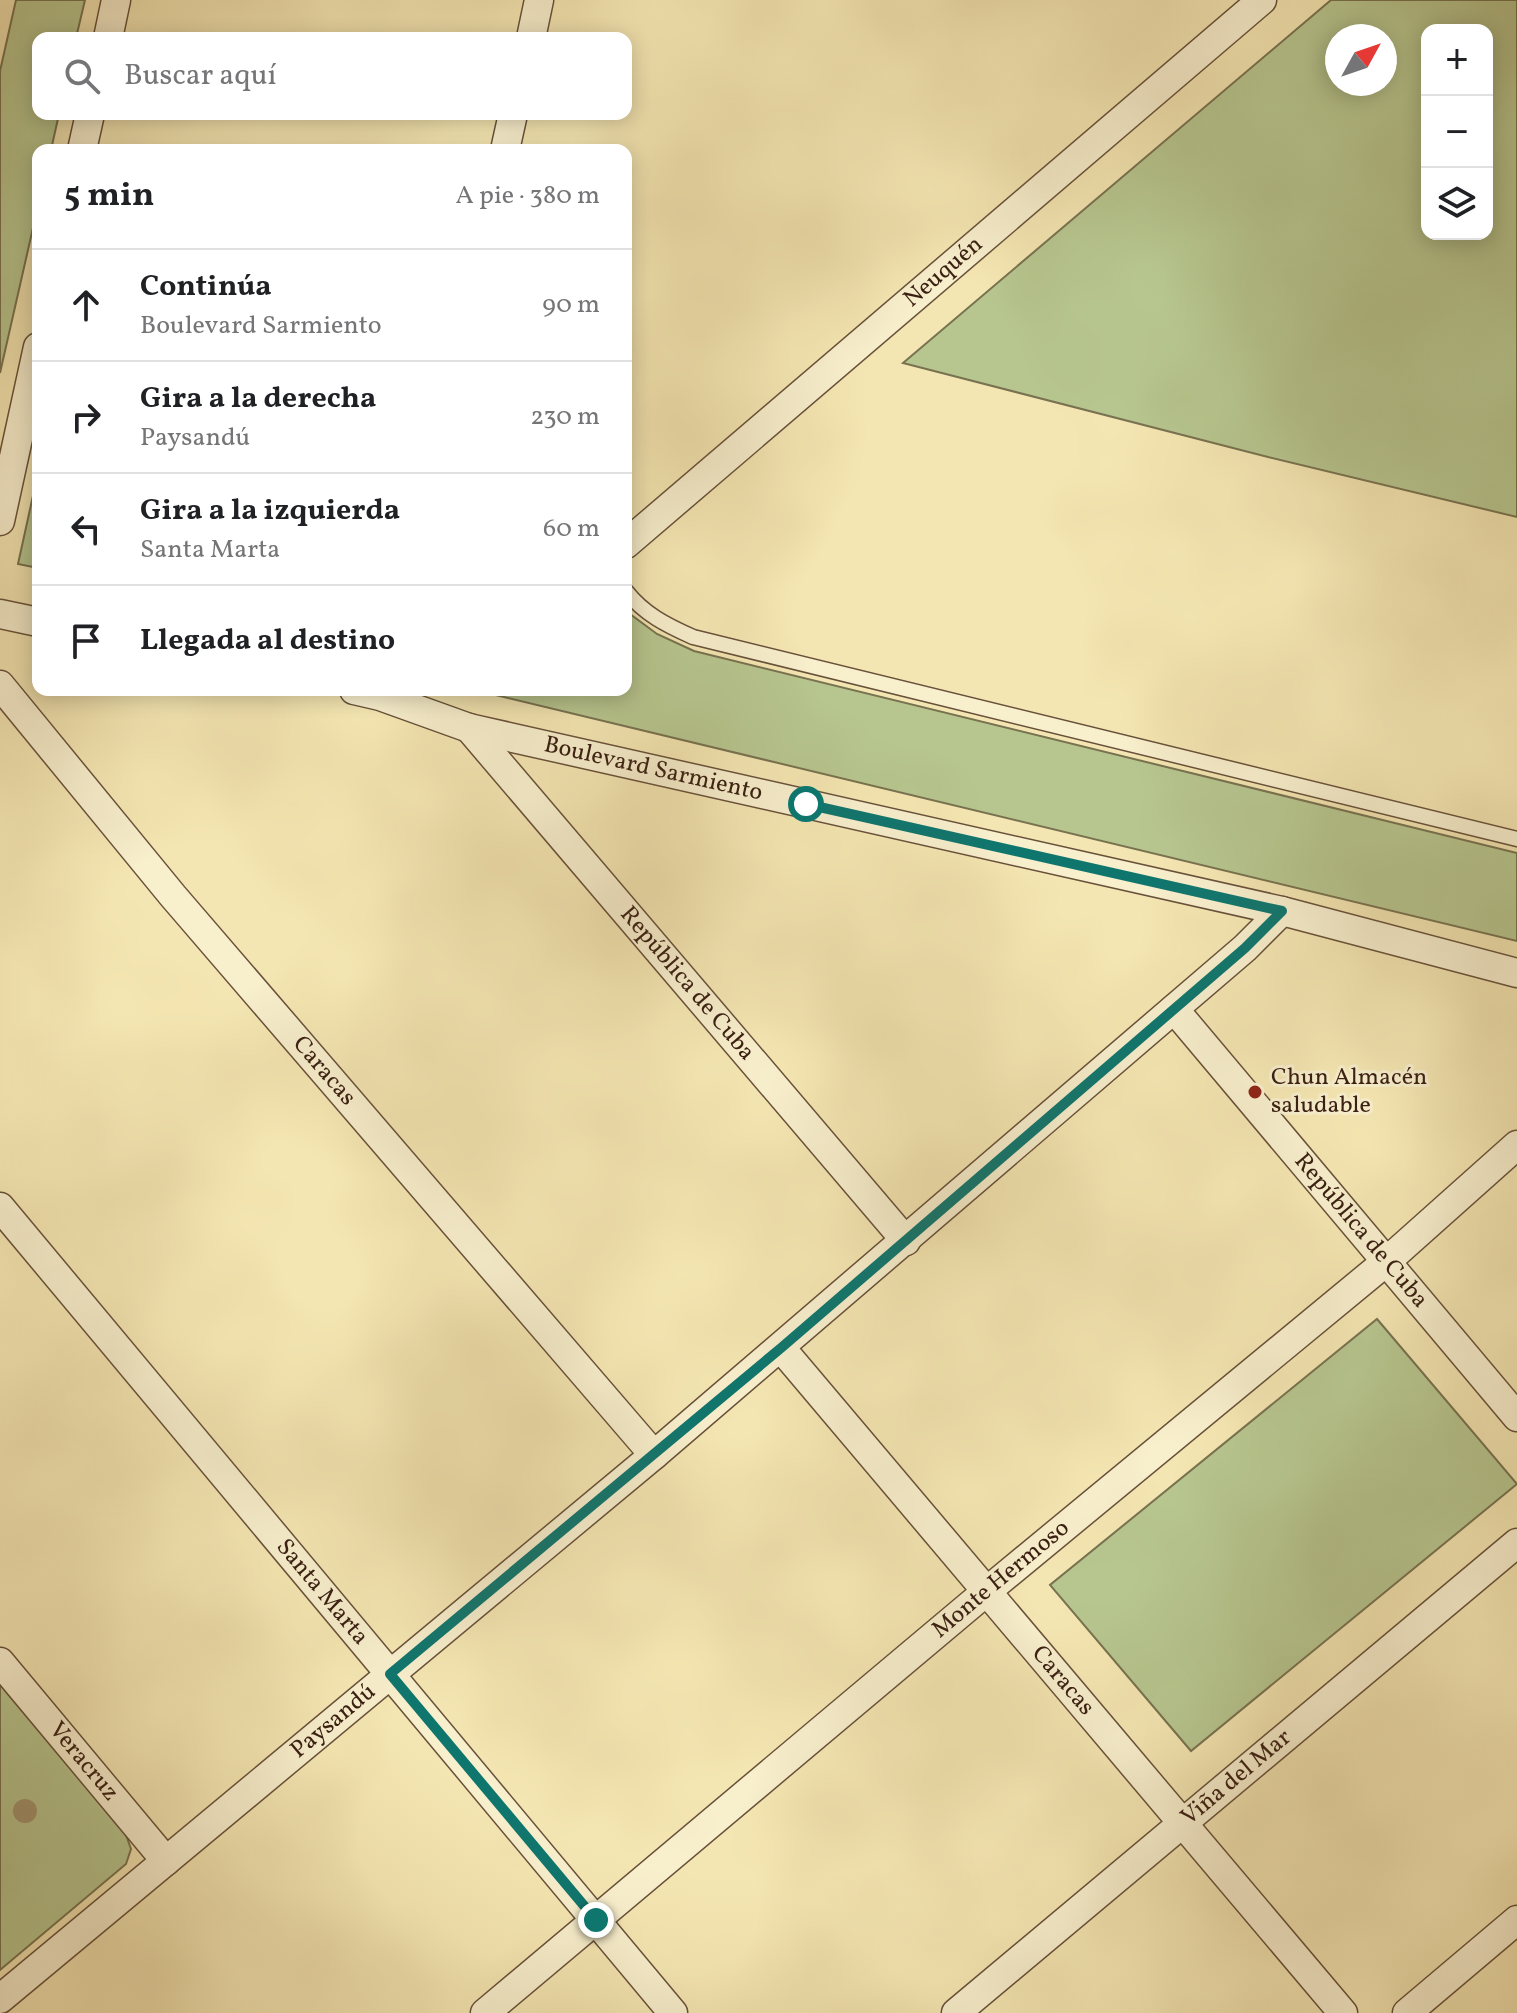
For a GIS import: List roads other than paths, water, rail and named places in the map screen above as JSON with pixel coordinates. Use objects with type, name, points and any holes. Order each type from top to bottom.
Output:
[{"type":"street","points":[[109,32],[116,0]]},
{"type":"street","points":[[532,32],[539,0]]},
{"type":"street","name":"Neuquén","points":[[632,539],[1253,1]]},
{"type":"street","points":[[83,144],[89,120]]},
{"type":"street","points":[[506,144],[512,120]]},
{"type":"street","points":[[0,521],[32,373]]},
{"type":"street","points":[[0,614],[32,621]]},
{"type":"street","name":"Caracas","points":[[0,685],[173,896],[654,1455]]},
{"type":"street","name":"Boulevard Sarmiento","points":[[383,696],[469,728],[1282,911],[1517,973]]},
{"type":"street","name":"República de Cuba","points":[[469,728],[906,1241]]},
{"type":"street","name":"Paysandú","points":[[0,1999],[781,1348],[1245,948],[1282,911]]},
{"type":"street","name":"República de Cuba","points":[[1174,1009],[1517,1417]]},
{"type":"street","name":"Monte Hermoso","points":[[485,2013],[987,1591],[1387,1261],[1517,1145]]},
{"type":"street","name":"Santa Marta","points":[[0,1207],[673,2013]]},
{"type":"street","name":"Caracas","points":[[781,1348],[1343,2013]]},
{"type":"street","name":"Viña del Mar","points":[[956,2013],[1517,1543]]},
{"type":"street","name":"Veracruz","points":[[0,1662],[166,1861]]},
{"type":"street","points":[[1407,2013],[1517,1920]]},
{"type":"lane","points":[[632,598],[664,624],[693,637],[1517,839]]},
{"type":"place","name":"Chun Almacén saludable","points":[[1255,1092]]}]
